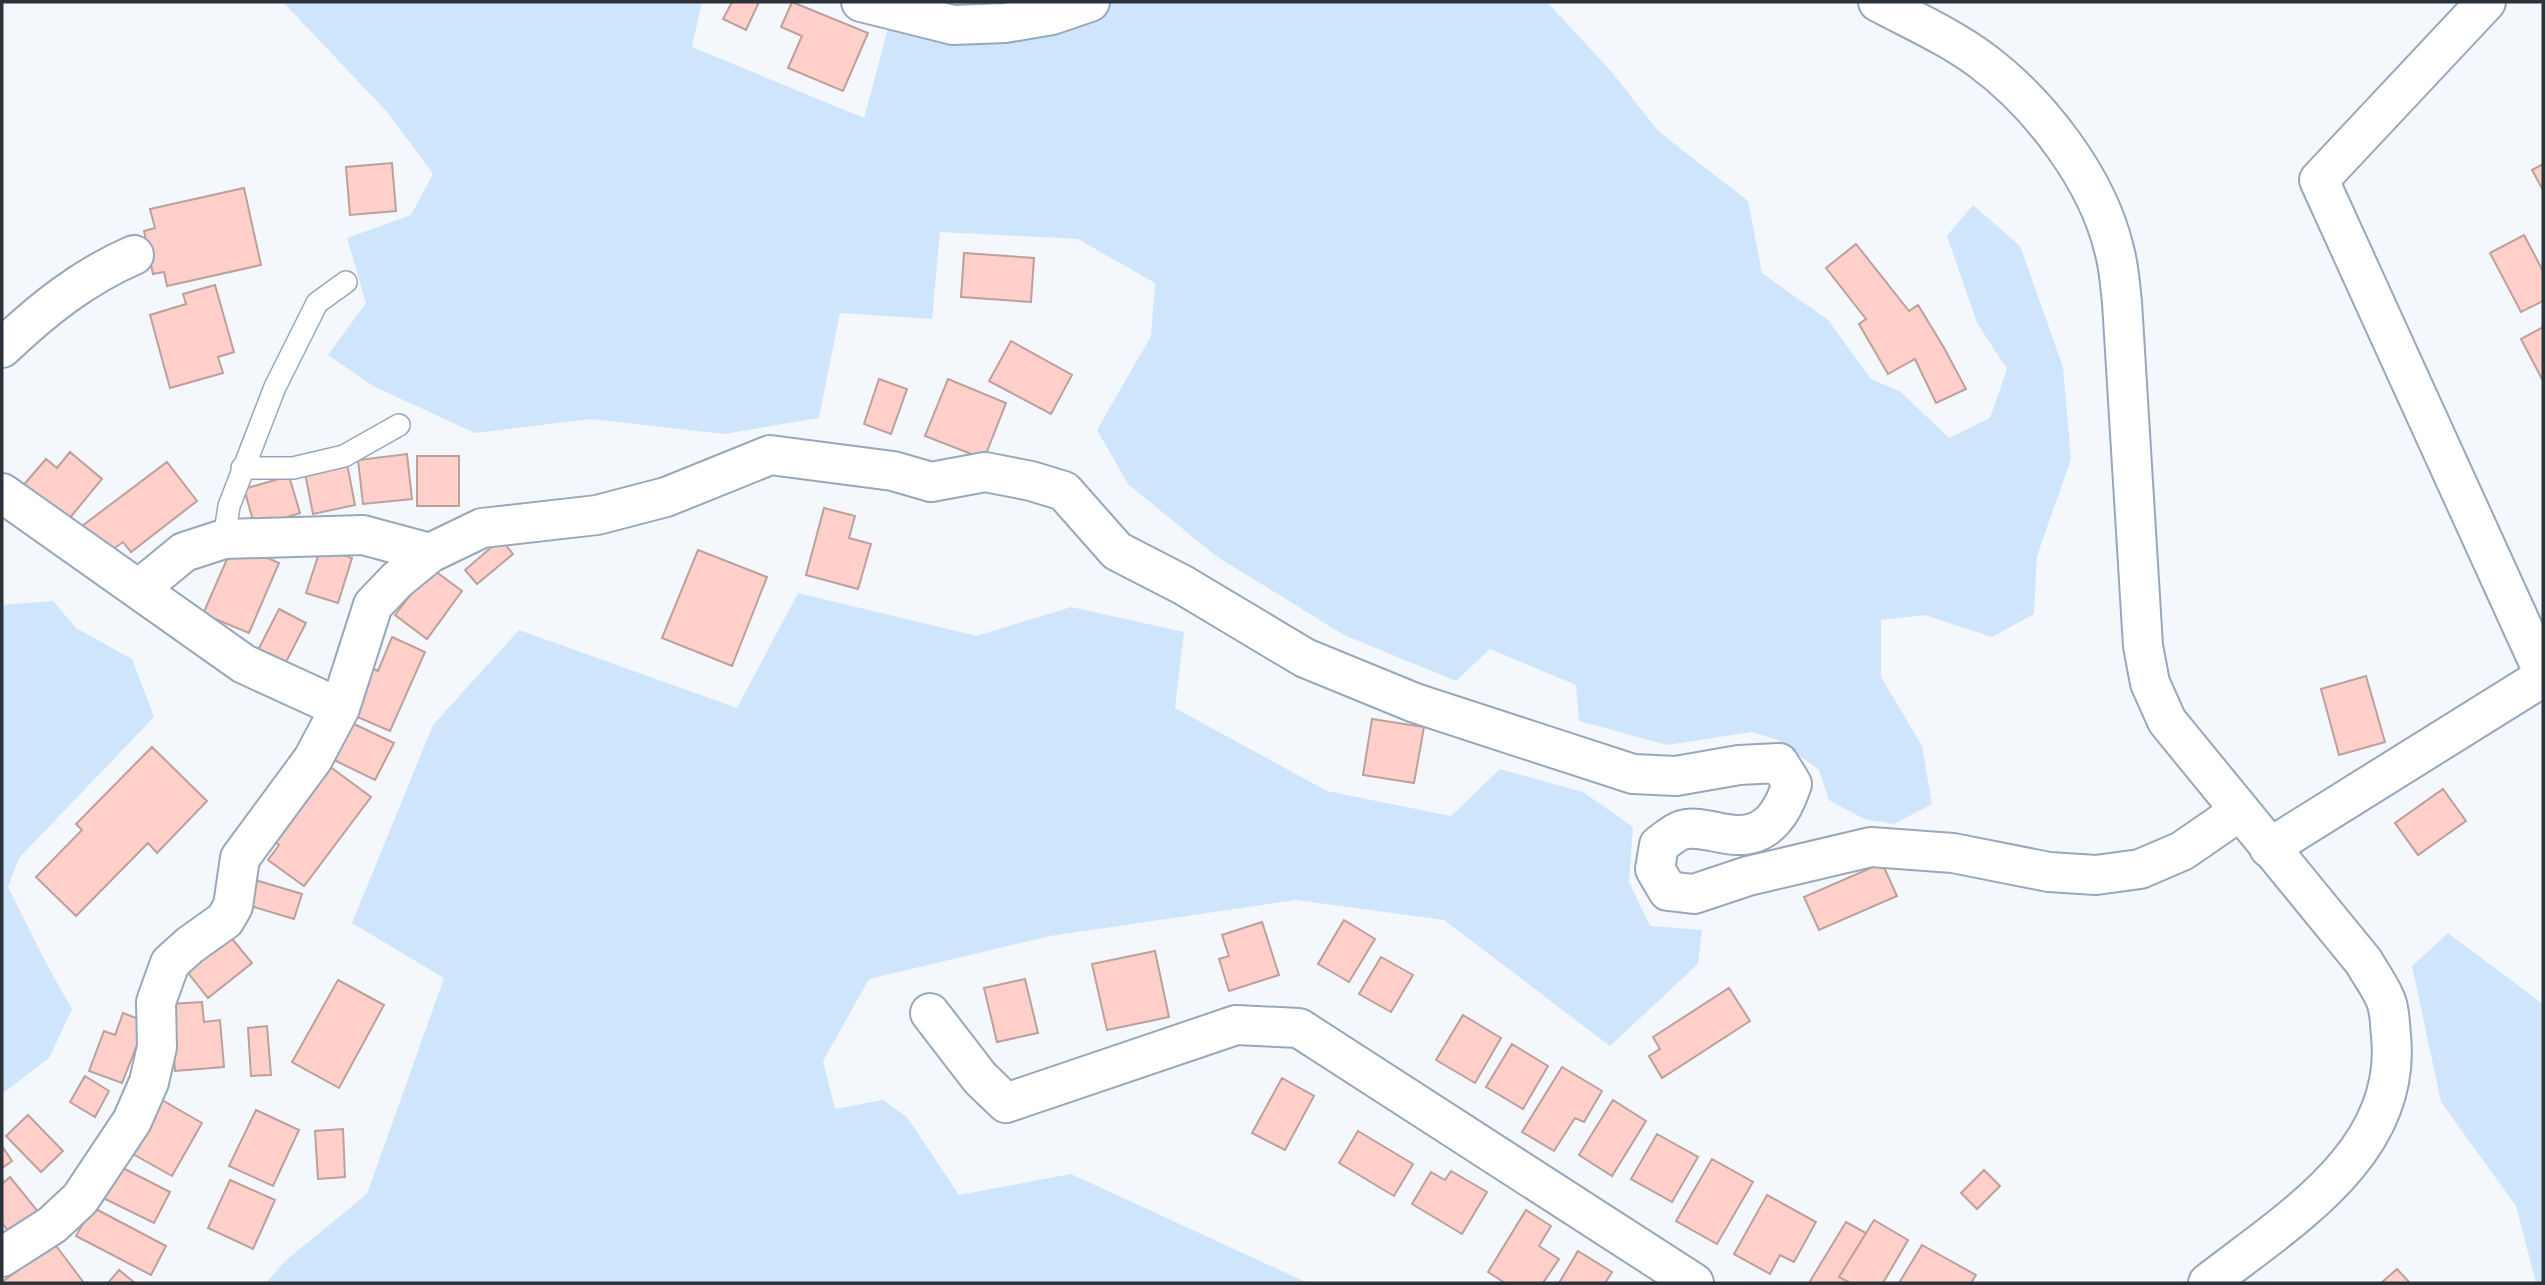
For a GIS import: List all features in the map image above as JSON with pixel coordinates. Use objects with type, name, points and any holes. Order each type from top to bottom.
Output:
[{"type":"street","points":[[861,2],[953,25],[1005,23],[1052,15],[1090,2]]},
{"type":"street","points":[[1878,2],[1980,60],[2017,92],[2035,109],[2067,149],[2098,204],[2114,249],[2122,302],[2143,646],[2150,683],[2167,721],[2364,962],[2387,1004],[2393,1058],[2389,1089],[2372,1129],[2348,1167],[2308,1205],[2208,1283]]},
{"type":"street","points":[[2269,848],[2543,675],[2319,180],[2486,2]]},
{"type":"street","points":[[2,348],[34,318],[76,286],[104,268],[134,255]]},
{"type":"street","points":[[2,1257],[52,1226],[80,1199],[132,1121],[149,1082],[157,1047],[156,1002],[170,963],[225,920],[233,906],[240,858],[313,759],[340,708],[373,605],[397,580],[430,553],[482,528],[597,515],[666,497],[770,455],[893,471],[931,482],[985,472],[1065,491],[1118,551],[1305,657],[1415,703],[1633,775],[1676,776],[1739,765],[1779,763],[1792,784],[1784,808],[1765,829],[1738,835],[1710,830],[1681,830],[1659,845],[1655,869],[1668,891],[1694,894],[1748,876],[1871,847],[1953,853],[2049,872],[2096,875],[2140,869],[2182,851],[2239,811]]},
{"type":"street","points":[[2,493],[244,664],[340,708]]},
{"type":"street","points":[[139,589],[184,552],[224,539],[363,535],[430,553]]},
{"type":"street","points":[[930,1013],[980,1078],[1006,1103],[1236,1025],[1299,1028],[1694,1283]]},
{"type":"lane","points":[[224,539],[229,506],[275,387],[317,303],[345,282]]},
{"type":"lane","points":[[242,468],[293,468],[344,456],[399,425]]},
{"type":"shaded area","points":[[283,2],[702,2],[692,47],[864,118],[895,2],[1547,2],[1610,70],[1659,132],[1748,201],[1762,273],[1828,320],[1871,379],[1901,392],[1949,438],[1990,418],[2007,369],[1977,323],[1947,236],[1973,205],[2020,246],[2063,367],[2071,459],[2037,556],[2034,614],[1992,637],[1925,615],[1881,620],[1881,677],[1922,746],[1932,804],[1894,824],[1864,819],[1829,800],[1819,770],[1778,740],[1752,732],[1667,745],[1579,721],[1576,685],[1490,649],[1456,681],[1344,635],[1216,556],[1128,484],[1097,430],[1151,336],[1155,283],[1078,239],[940,232],[932,319],[840,313],[819,418],[724,434],[591,419],[475,433],[373,386],[328,355],[366,303],[347,238],[411,215],[433,174],[388,113]]},
{"type":"shaded area","points":[[798,593],[977,636],[1071,607],[1184,632],[1175,708],[1327,791],[1451,816],[1500,769],[1583,792],[1633,827],[1629,882],[1650,926],[1702,930],[1698,964],[1610,1046],[1444,920],[1296,900],[1050,936],[869,979],[823,1061],[835,1109],[883,1100],[907,1117],[959,1195],[1071,1174],[1308,1283],[266,1283],[285,1261],[367,1194],[444,978],[352,923],[433,725],[519,630],[737,708]]},
{"type":"shaded area","points":[[53,601],[76,628],[132,659],[154,717],[19,858],[8,887],[72,1009],[49,1058],[2,1094],[2,605]]},
{"type":"shaded area","points":[[2448,933],[2543,1004],[2543,1283],[2536,1283],[2516,1206],[2441,1102],[2412,966]]},
{"type":"building","points":[[732,2],[759,2],[746,30],[723,19]]},
{"type":"building","points":[[792,2],[868,33],[843,91],[788,68],[802,36],[781,27]]},
{"type":"building","points":[[392,163],[396,211],[350,215],[346,167]]},
{"type":"building","points":[[2543,164],[2543,190],[2532,170]]},
{"type":"building","points":[[244,188],[261,265],[167,286],[164,272],[153,274],[144,231],[155,228],[150,209]]},
{"type":"building","points":[[2524,235],[2543,271],[2543,301],[2521,312],[2490,253]]},
{"type":"building","points":[[1856,244],[1909,311],[1918,305],[1966,389],[1936,403],[1915,359],[1888,374],[1859,324],[1866,319],[1826,268]]},
{"type":"building","points":[[964,253],[1034,258],[1031,302],[961,297]]},
{"type":"building","points":[[215,285],[234,352],[218,357],[223,373],[170,388],[150,315],[186,304],[183,294]]},
{"type":"building","points":[[2543,327],[2543,381],[2521,339]]},
{"type":"building","points":[[1011,341],[1072,375],[1051,414],[989,381]]},
{"type":"building","points":[[879,379],[907,389],[891,434],[864,424]]},
{"type":"building","points":[[948,379],[1006,403],[984,459],[925,436]]},
{"type":"building","points":[[70,452],[102,479],[64,525],[21,488],[46,459],[57,468]]},
{"type":"building","points":[[407,454],[412,499],[363,504],[358,460]]},
{"type":"building","points":[[417,456],[459,456],[459,506],[417,506]]},
{"type":"building","points":[[167,462],[197,501],[131,552],[123,542],[105,555],[82,526]]},
{"type":"building","points":[[347,464],[355,505],[313,514],[305,473]]},
{"type":"building","points":[[289,476],[300,513],[255,527],[244,489]]},
{"type":"building","points":[[824,508],[855,516],[849,538],[871,544],[858,589],[806,575]]},
{"type":"building","points":[[501,539],[513,554],[477,584],[465,570]]},
{"type":"building","points":[[234,543],[279,563],[249,633],[203,614]]},
{"type":"building","points":[[321,547],[352,558],[338,603],[306,593]]},
{"type":"building","points":[[698,550],[767,577],[732,666],[662,638]]},
{"type":"building","points":[[431,568],[462,591],[427,639],[395,615]]},
{"type":"building","points":[[279,609],[306,623],[283,668],[256,654]]},
{"type":"building","points":[[392,637],[425,652],[390,731],[348,713],[368,666],[378,671]]},
{"type":"building","points":[[2366,676],[2385,742],[2339,755],[2321,689]]},
{"type":"building","points":[[1372,719],[1424,727],[1414,783],[1363,775]]},
{"type":"building","points":[[350,722],[394,743],[375,780],[332,759]]},
{"type":"building","points":[[152,747],[207,801],[157,853],[148,843],[76,916],[36,877],[82,830],[76,824]]},
{"type":"building","points":[[325,763],[371,797],[304,886],[268,860],[279,845],[269,837]]},
{"type":"building","points":[[2443,789],[2466,821],[2418,855],[2395,823]]},
{"type":"building","points":[[1882,863],[1897,896],[1819,930],[1804,897]]},
{"type":"building","points":[[252,879],[302,894],[294,919],[244,904]]},
{"type":"building","points":[[1344,920],[1375,939],[1349,982],[1318,964]]},
{"type":"building","points":[[1262,922],[1279,975],[1229,991],[1219,959],[1229,956],[1222,935]]},
{"type":"building","points":[[229,935],[252,963],[208,998],[185,969]]},
{"type":"building","points":[[1155,951],[1169,1017],[1107,1030],[1092,964]]},
{"type":"building","points":[[1381,957],[1413,975],[1391,1012],[1359,994]]},
{"type":"building","points":[[1025,979],[1038,1033],[997,1042],[984,988]]},
{"type":"building","points":[[338,980],[384,1005],[339,1088],[292,1062]]},
{"type":"building","points":[[1729,988],[1750,1021],[1662,1078],[1649,1056],[1660,1049],[1653,1037]]},
{"type":"building","points":[[202,1002],[204,1022],[220,1020],[224,1067],[175,1071],[170,1004]]},
{"type":"building","points":[[123,1013],[146,1022],[122,1083],[89,1071],[104,1031],[115,1035]]},
{"type":"building","points":[[1463,1015],[1501,1038],[1475,1083],[1436,1060]]},
{"type":"building","points":[[267,1026],[271,1075],[251,1076],[248,1028]]},
{"type":"building","points":[[1512,1044],[1548,1066],[1523,1109],[1486,1087]]},
{"type":"building","points":[[1562,1067],[1602,1091],[1584,1122],[1575,1118],[1554,1151],[1522,1132]]},
{"type":"building","points":[[85,1076],[109,1091],[95,1117],[70,1102]]},
{"type":"building","points":[[1282,1078],[1314,1096],[1285,1150],[1252,1133]]},
{"type":"building","points":[[162,1100],[202,1123],[172,1176],[131,1153]]},
{"type":"building","points":[[1613,1100],[1646,1121],[1612,1176],[1579,1155]]},
{"type":"building","points":[[256,1110],[299,1130],[273,1186],[229,1166]]},
{"type":"building","points":[[28,1115],[63,1151],[41,1172],[6,1136]]},
{"type":"building","points":[[343,1129],[345,1177],[318,1179],[315,1131]]},
{"type":"building","points":[[1358,1131],[1413,1164],[1394,1196],[1339,1163]]},
{"type":"building","points":[[1657,1134],[1698,1157],[1672,1202],[1631,1179]]},
{"type":"building","points":[[2,1146],[12,1161],[2,1168]]},
{"type":"building","points":[[1712,1159],[1753,1182],[1717,1244],[1676,1221]]},
{"type":"building","points":[[117,1165],[170,1192],[154,1223],[101,1197]]},
{"type":"building","points":[[1984,1170],[2000,1186],[1977,1209],[1961,1193]]},
{"type":"building","points":[[1451,1171],[1487,1192],[1462,1234],[1412,1204],[1431,1172],[1445,1180]]},
{"type":"building","points":[[10,1177],[40,1214],[13,1237],[2,1223],[2,1184]]},
{"type":"building","points":[[230,1180],[275,1200],[253,1249],[208,1228]]},
{"type":"building","points":[[1767,1195],[1816,1222],[1794,1262],[1780,1255],[1770,1274],[1734,1254]]},
{"type":"building","points":[[92,1207],[166,1246],[151,1275],[76,1236]]},
{"type":"building","points":[[1526,1210],[1551,1226],[1539,1246],[1559,1259],[1543,1283],[1505,1283],[1488,1272]]},
{"type":"building","points":[[1874,1220],[1908,1240],[1883,1283],[1850,1283],[1839,1277]]},
{"type":"building","points":[[1846,1222],[1866,1233],[1839,1277],[1850,1283],[1809,1283]]},
{"type":"building","points":[[54,1243],[84,1283],[2,1283],[2,1282]]},
{"type":"building","points":[[1922,1245],[1976,1275],[1971,1283],[1899,1283]]},
{"type":"building","points":[[1578,1251],[1612,1272],[1605,1283],[1559,1283]]},
{"type":"building","points":[[2397,1269],[2410,1283],[2381,1283]]},
{"type":"building","points":[[119,1270],[135,1283],[108,1283]]}]
